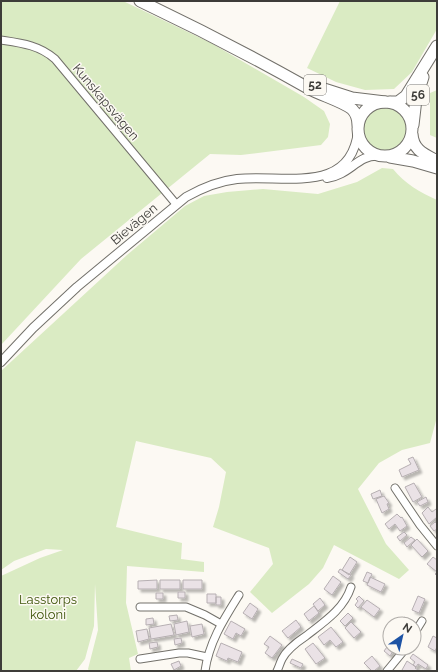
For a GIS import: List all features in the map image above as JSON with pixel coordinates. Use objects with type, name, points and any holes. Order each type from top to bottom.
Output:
[{"type":"main road","name":"52","points":[[140,1],[312,90],[346,105],[356,113],[360,139],[364,147],[371,152],[381,156],[413,161],[437,168]]},
{"type":"main road","name":"52","points":[[154,1],[320,87],[352,98],[387,102],[399,106],[406,112],[411,120],[412,140],[417,149],[437,161]]},
{"type":"main road","name":"56","points":[[387,102],[398,102],[406,96],[437,46]]},
{"type":"main road","name":"56","points":[[412,132],[416,99],[428,61]]},
{"type":"main road","points":[[358,128],[361,116],[367,109],[375,104],[387,102]]},
{"type":"main road","points":[[381,156],[393,156],[402,150],[409,144],[412,132]]},
{"type":"street","name":"Kunskapsvägen","points":[[1,40],[35,46],[55,59],[176,204]]},
{"type":"street","name":"Bievägen","points":[[316,178],[333,172],[346,162],[355,147],[358,128]]},
{"type":"street","name":"Bievägen","points":[[1,362],[33,328],[72,292],[176,204],[200,189],[227,181],[246,178],[324,179],[347,171],[364,158],[381,156]]},
{"type":"street","points":[[395,488],[420,525],[437,546]]},
{"type":"street","points":[[277,671],[288,650],[334,614],[344,603],[349,595],[351,587]]},
{"type":"street","points":[[205,671],[207,657],[217,632],[239,595]]},
{"type":"street","points":[[140,607],[186,607],[206,615],[221,624]]},
{"type":"street","points":[[140,659],[179,653],[188,653],[207,657]]},
{"type":"street","points":[[388,671],[400,656]]},
{"type":"green space","points":[[1,1],[123,1],[211,43],[304,97],[324,111],[330,124],[328,137],[321,145],[241,155],[210,154],[81,259],[1,345]]},
{"type":"green space","points":[[340,1],[437,1],[437,29],[412,72],[394,89],[365,90],[336,82],[307,68]]},
{"type":"green space","points":[[437,90],[437,138],[430,135],[430,93]]},
{"type":"green space","points":[[385,107],[397,111],[403,117],[407,129],[403,141],[397,147],[385,151],[373,147],[367,141],[363,129],[367,117],[373,111]]},
{"type":"green space","name":"Lasstorps koloni","points":[[382,168],[393,169],[413,187],[437,200],[437,417],[430,443],[402,450],[379,463],[358,489],[386,544],[409,570],[399,579],[334,545],[323,568],[309,584],[272,613],[250,592],[273,564],[269,548],[213,527],[219,507],[226,472],[211,458],[136,441],[116,527],[182,543],[181,559],[204,562],[204,572],[127,566],[126,603],[138,654],[129,658],[131,671],[89,671],[88,669],[98,630],[95,584],[94,626],[85,659],[76,671],[1,671],[1,576],[40,558],[63,550],[46,549],[14,561],[1,570],[1,371],[127,255],[185,206],[204,196],[227,192],[263,189],[318,194],[357,182]]},
{"type":"building","points":[[413,457],[419,470],[402,477],[399,470],[411,464],[408,459]]},
{"type":"building","points":[[414,483],[422,497],[413,502],[405,487]]},
{"type":"building","points":[[380,490],[382,496],[373,499],[371,494]]},
{"type":"building","points":[[384,496],[389,503],[387,504],[389,509],[382,513],[376,499]]},
{"type":"building","points":[[426,497],[428,502],[420,506],[417,502]]},
{"type":"building","points":[[428,507],[432,512],[436,509],[437,510],[437,517],[429,524],[422,513]]},
{"type":"building","points":[[397,514],[401,518],[402,517],[407,526],[400,531],[395,524],[389,529],[385,524]]},
{"type":"building","points":[[435,522],[437,524],[437,529],[434,531],[430,526]]},
{"type":"building","points":[[404,532],[407,535],[400,541],[397,537]]},
{"type":"building","points":[[411,537],[415,540],[407,547],[404,543]]},
{"type":"building","points":[[417,539],[428,551],[422,557],[411,545]]},
{"type":"building","points":[[350,557],[357,562],[349,575],[342,570]]},
{"type":"building","points":[[433,557],[437,560],[437,572],[427,564]]},
{"type":"building","points":[[340,569],[351,575],[348,579],[338,572]]},
{"type":"building","points":[[367,572],[372,574],[368,583],[363,581]]},
{"type":"building","points":[[333,576],[341,582],[332,595],[324,589]]},
{"type":"building","points":[[370,577],[385,584],[381,592],[367,585]]},
{"type":"building","points":[[157,580],[157,589],[138,589],[138,581]]},
{"type":"building","points":[[160,580],[180,580],[180,589],[160,589]]},
{"type":"building","points":[[183,580],[202,580],[202,589],[183,589]]},
{"type":"building","points":[[178,592],[185,592],[185,598],[178,598]]},
{"type":"building","points":[[156,593],[163,593],[163,599],[156,599]]},
{"type":"building","points":[[207,594],[216,594],[216,603],[207,603]]},
{"type":"building","points":[[359,596],[364,601],[358,608],[355,605],[358,601],[356,599]]},
{"type":"building","points":[[418,596],[425,599],[419,613],[412,610]]},
{"type":"building","points":[[216,597],[221,597],[221,605],[216,605]]},
{"type":"building","points":[[320,598],[325,605],[318,611],[313,604]]},
{"type":"building","points":[[367,600],[380,609],[374,617],[361,607]]},
{"type":"building","points":[[250,603],[258,609],[252,619],[243,613]]},
{"type":"building","points":[[314,606],[319,613],[309,621],[304,614]]},
{"type":"building","points":[[348,613],[353,618],[345,626],[340,621]]},
{"type":"building","points":[[177,615],[178,620],[170,621],[169,616]]},
{"type":"building","points":[[153,618],[154,624],[146,625],[146,619]]},
{"type":"building","points":[[296,620],[301,627],[288,638],[282,631]]},
{"type":"building","points":[[187,621],[189,632],[176,635],[174,624]]},
{"type":"building","points":[[231,621],[245,629],[241,636],[236,633],[233,639],[224,634]]},
{"type":"building","points":[[351,622],[361,632],[354,638],[345,628]]},
{"type":"building","points":[[171,624],[174,635],[151,639],[149,628]]},
{"type":"building","points":[[202,624],[204,634],[192,637],[190,626]]},
{"type":"building","points":[[331,627],[343,642],[336,647],[330,640],[324,645],[318,637]]},
{"type":"building","points":[[147,629],[149,639],[138,642],[136,631]]},
{"type":"building","points":[[270,636],[282,645],[272,658],[265,653],[269,647],[264,644]]},
{"type":"building","points":[[433,636],[437,638],[437,647],[435,651],[428,647]]},
{"type":"building","points":[[181,638],[182,643],[175,645],[174,639]]},
{"type":"building","points":[[157,642],[158,647],[150,649],[149,643]]},
{"type":"building","points":[[221,643],[242,652],[238,662],[228,658],[227,661],[216,656]]},
{"type":"building","points":[[313,643],[325,658],[316,664],[305,649]]},
{"type":"building","points":[[372,656],[380,666],[374,671],[372,671],[364,663]]},
{"type":"building","points":[[412,656],[416,656],[428,665],[426,669],[418,664],[416,667],[413,665],[415,662],[410,658]]},
{"type":"building","points":[[292,659],[303,664],[301,668],[290,663]]},
{"type":"building","points":[[179,661],[181,666],[174,670],[171,664]]},
{"type":"building","points":[[407,661],[416,667],[415,668],[418,671],[402,670]]}]
